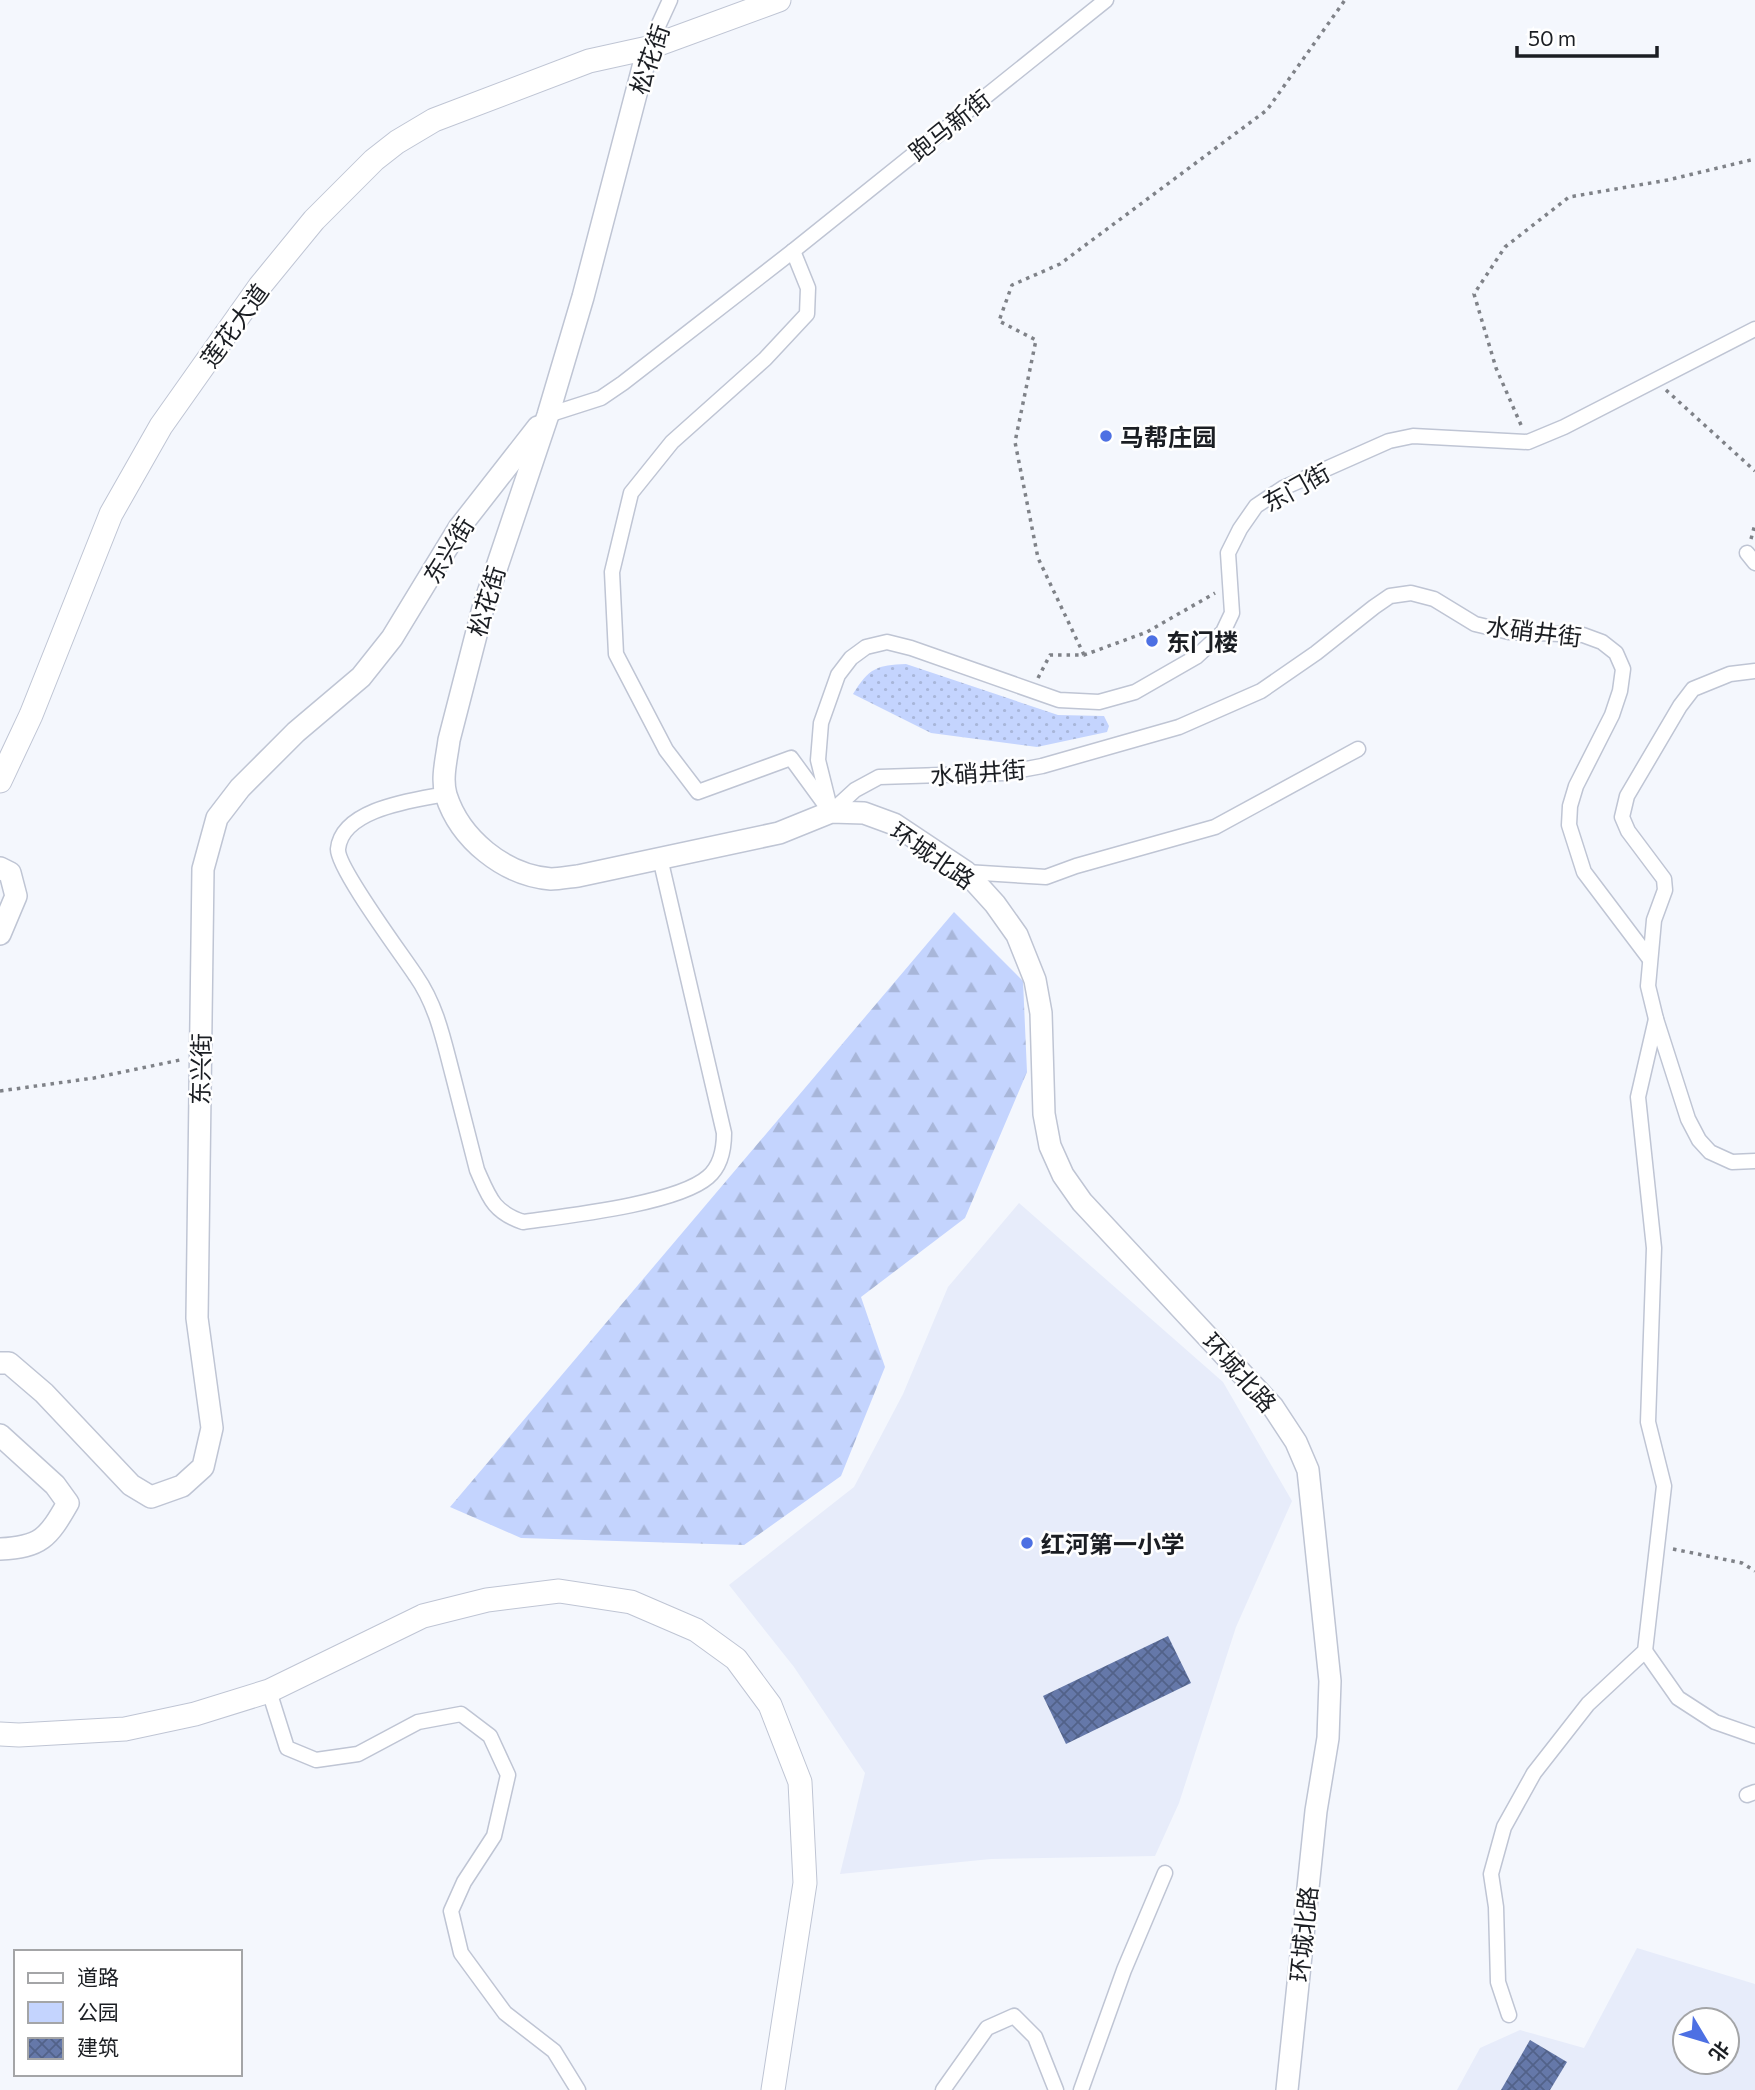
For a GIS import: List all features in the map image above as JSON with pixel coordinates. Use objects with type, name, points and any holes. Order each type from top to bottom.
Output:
[{"type":"main road","name":"莲花大道","points":[[0,781],[31,715],[111,513],[162,426],[260,286],[314,220],[374,160],[397,142],[434,120],[589,61],[648,48],[779,0]]},
{"type":"main road","points":[[0,1734],[125,1729],[195,1714],[269,1691],[423,1616],[486,1600],[559,1591],[631,1602],[696,1630],[736,1659],[770,1705],[800,1782],[805,1882],[774,2090]]},
{"type":"street","name":"松花街","points":[[670,0],[648,48],[583,297],[548,415],[482,608],[449,740],[446,794],[466,831],[482,849],[505,865],[552,879],[578,876],[779,833],[831,812]]},
{"type":"street","name":"跑马新街","points":[[793,251],[1106,0]]},
{"type":"street","points":[[548,415],[601,398],[793,251],[808,288],[807,314],[765,359],[672,442],[631,493],[612,572],[616,654],[666,750],[698,792],[791,758],[831,812]]},
{"type":"street","name":"东门街","points":[[831,812],[818,760],[821,723],[838,675],[851,659],[866,647],[887,642],[911,648],[1059,700],[1099,702],[1135,692],[1196,657],[1223,632],[1232,613],[1228,553],[1256,506],[1283,488],[1388,441],[1413,436],[1528,442],[1564,427],[1755,329]]},
{"type":"street","name":"东兴街","points":[[0,1363],[9,1363],[26,1378],[131,1485],[151,1497],[182,1486],[203,1466],[212,1428],[197,1318],[203,869],[217,818],[240,788],[296,732],[361,677],[392,638],[459,528],[548,415]]},
{"type":"street","name":"水硝井街","points":[[831,812],[855,790],[879,778],[1005,773],[1042,766],[1179,727],[1261,691],[1390,596],[1412,593],[1434,599],[1475,624],[1509,632],[1583,635],[1602,642],[1616,653],[1623,669],[1620,691],[1612,715],[1576,786],[1570,806],[1569,825],[1584,872],[1649,958]]},
{"type":"street","points":[[1755,671],[1730,674],[1693,689],[1680,706],[1627,796],[1622,817],[1628,831],[1664,879],[1665,890],[1654,920],[1648,986],[1688,1119],[1699,1140],[1710,1153],[1731,1162],[1755,1161]]},
{"type":"street","points":[[966,872],[1046,877],[1215,827],[1359,749]]},
{"type":"street","points":[[446,794],[378,809],[362,817],[344,835],[338,848],[339,858],[419,980],[434,1008],[477,1170],[488,1194],[496,1208],[523,1222],[642,1203],[693,1187],[708,1177],[717,1166],[724,1149],[724,1133],[660,858]]},
{"type":"street","name":"环城北路","points":[[831,812],[864,813],[894,824],[966,872],[995,904],[1017,935],[1035,979],[1041,1013],[1044,1114],[1050,1146],[1063,1175],[1082,1202],[1273,1407],[1297,1442],[1308,1470],[1330,1692],[1328,1738],[1316,1811],[1287,2090]]},
{"type":"street","points":[[0,868],[10,873],[16,896],[0,934]]},
{"type":"street","points":[[1509,2015],[1498,1982],[1496,1907],[1491,1874],[1504,1827],[1534,1773],[1588,1704],[1645,1651],[1664,1486],[1648,1422],[1654,1248],[1638,1097],[1656,1019]]},
{"type":"street","points":[[0,1435],[55,1485],[68,1503],[51,1532],[28,1547],[0,1549]]},
{"type":"street","points":[[1645,1651],[1678,1698],[1715,1722],[1755,1736]]},
{"type":"street","points":[[269,1691],[287,1748],[316,1760],[358,1754],[418,1722],[461,1714],[490,1736],[509,1775],[494,1836],[464,1882],[451,1912],[461,1953],[505,2013],[554,2051],[578,2090]]},
{"type":"street","points":[[1081,2090],[1124,1970],[1165,1873]]},
{"type":"street","points":[[943,2090],[987,2028],[1014,2015],[1035,2037],[1056,2090]]},
{"type":"path","points":[[1084,655],[1038,558],[1015,442],[1035,340],[999,321],[1012,285],[1060,264],[1267,110],[1345,0]]},
{"type":"path","points":[[1528,442],[1496,369],[1474,294],[1505,247],[1569,197],[1668,180],[1755,159]]},
{"type":"path","points":[[1654,380],[1755,471]]},
{"type":"path","points":[[1032,690],[1050,655],[1084,655],[1147,632],[1219,591],[1231,575]]},
{"type":"path","points":[[0,1091],[94,1078],[200,1056]]},
{"type":"path","points":[[1657,1546],[1742,1563],[1755,1571]]},
{"type":"shaded area","name":"红河第一小学","points":[[1019,1203],[1223,1382],[1292,1501],[1236,1627],[1179,1803],[1155,1856],[991,1859],[840,1874],[865,1773],[794,1667],[729,1585],[854,1487],[903,1394],[948,1287]]},
{"type":"shaded area","points":[[1637,1948],[1755,1984],[1755,2090],[1457,2090],[1480,2048],[1520,2030],[1584,2048]]},
{"type":"green space","points":[[906,664],[1058,715],[1104,716],[1109,726],[1107,732],[1037,747],[931,733],[853,694],[869,673],[888,665]]},
{"type":"green space","points":[[954,912],[1023,981],[1027,1072],[965,1218],[861,1297],[885,1367],[841,1476],[744,1545],[521,1538],[450,1507]]},
{"type":"building","points":[[1168,1636],[1191,1683],[1066,1744],[1043,1696]]},
{"type":"building","points":[[1530,2040],[1567,2062],[1550,2090],[1501,2090]]},
{"type":"place","name":"马帮庄园","points":[[1106,436]]},
{"type":"place","name":"东门楼","points":[[1152,641]]},
{"type":"place","name":"红河第一小学","points":[[1027,1543]]}]
